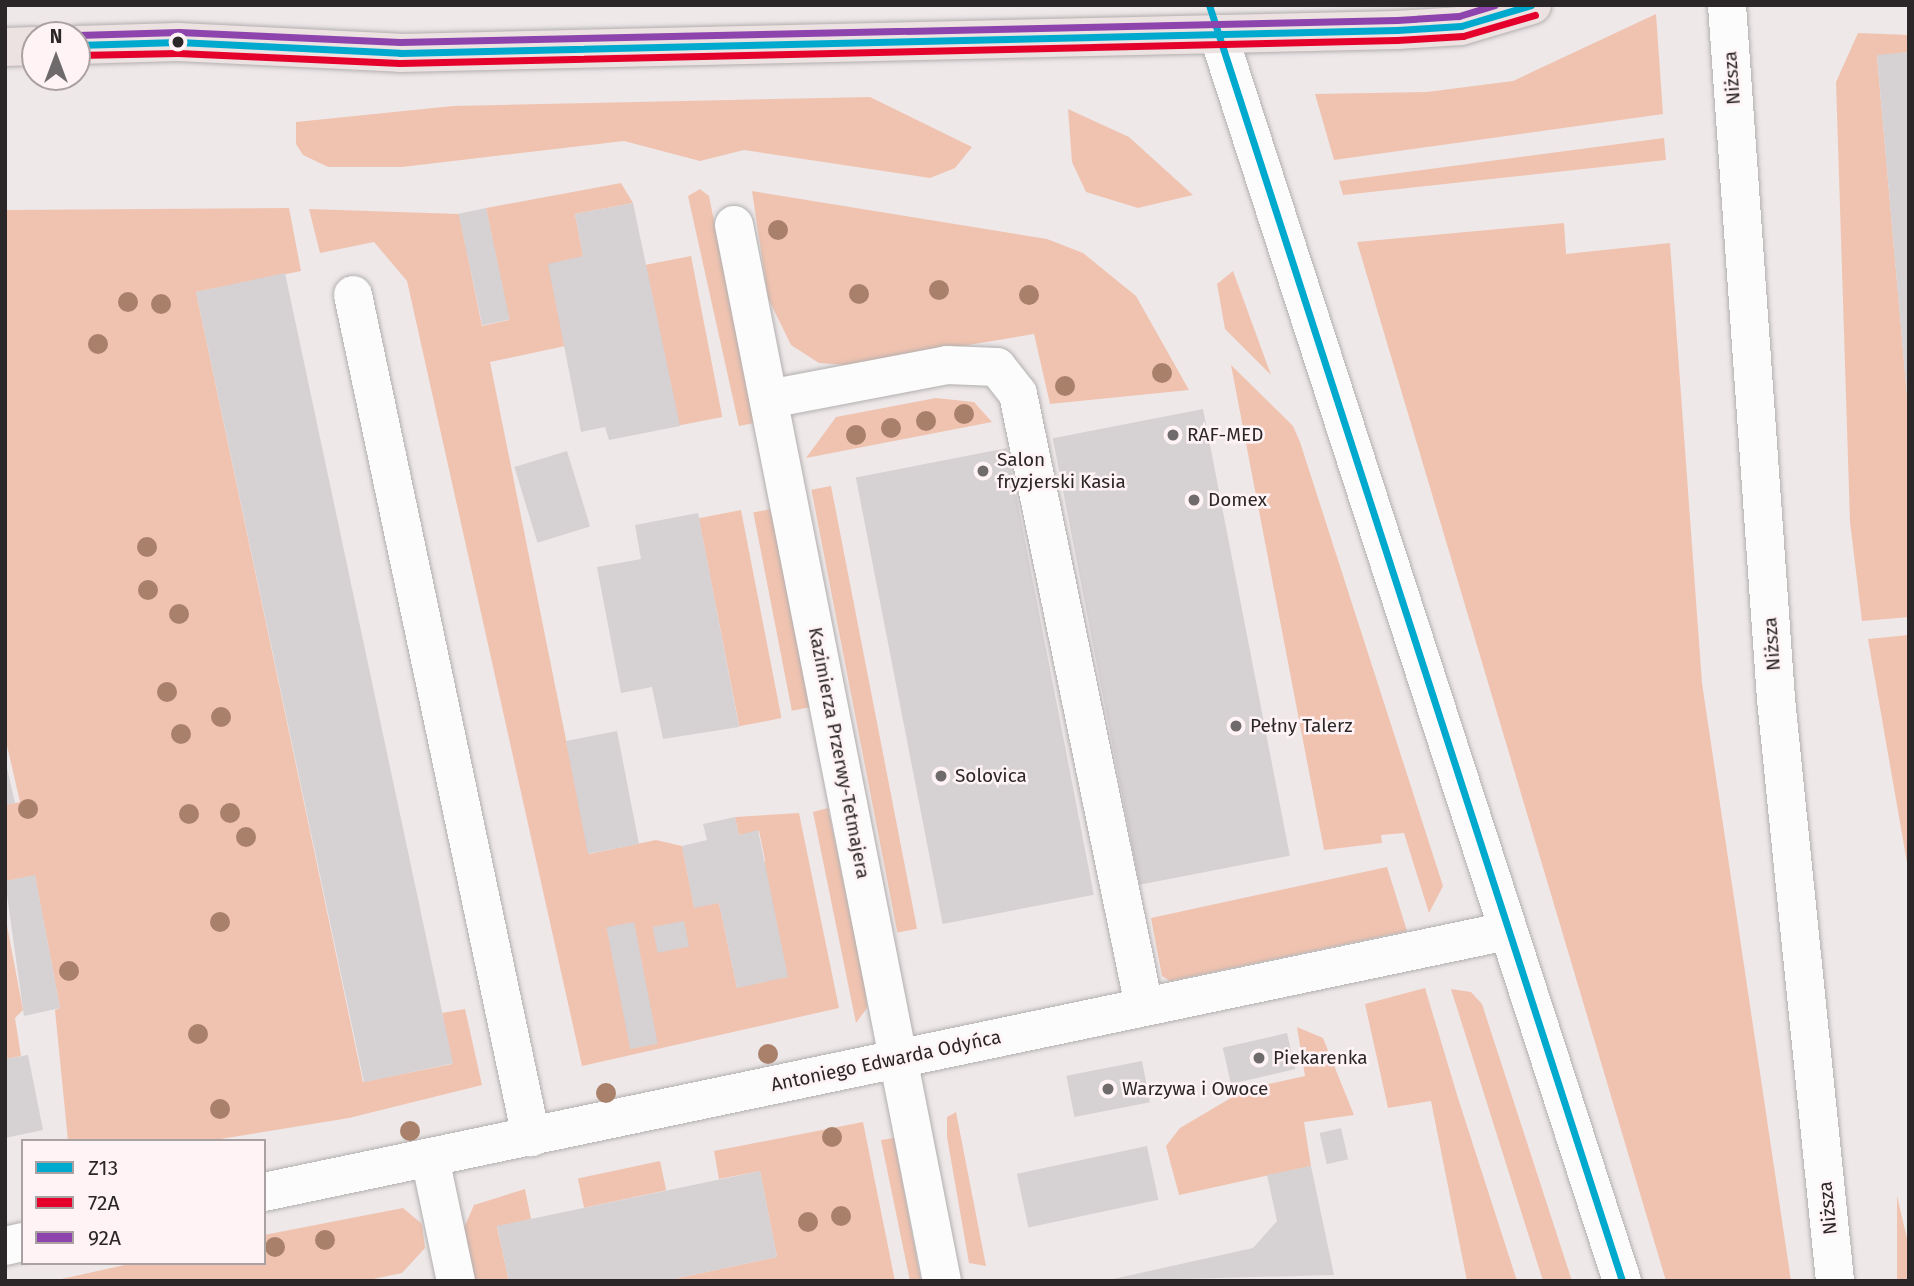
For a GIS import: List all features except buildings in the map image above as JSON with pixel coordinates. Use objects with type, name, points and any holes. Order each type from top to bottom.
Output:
[{"type":"main road","points":[[91,45],[178,42],[400,53],[1213,20],[1461,26],[1532,5]]},
{"type":"street","name":"Niższa","points":[[1727,5],[1776,699],[1835,1281]]},
{"type":"street","points":[[1213,20],[1622,1281]]},
{"type":"street","name":"Kazimierza Przerwy-Tetmajera","points":[[734,225],[942,1281]]},
{"type":"street","points":[[354,295],[531,1137]]},
{"type":"street","points":[[769,399],[947,365],[997,367],[1018,394],[1144,1006]]},
{"type":"street","name":"Antoniego Edwarda Odyńca","points":[[266,1192],[1507,931]]},
{"type":"street","points":[[430,1158],[456,1281]]},
{"type":"shaded area","points":[[1656,14],[1663,114],[1334,160],[1315,94],[1427,92],[1513,81]]},
{"type":"shaded area","points":[[1858,33],[1909,35],[1909,52],[1877,56],[1909,418],[1909,617],[1862,621],[1850,522],[1836,82]]},
{"type":"shaded area","points":[[870,97],[972,147],[955,168],[930,178],[744,150],[700,161],[624,141],[402,167],[328,167],[303,155],[296,144],[296,122],[453,106]]},
{"type":"shaded area","points":[[1068,109],[1129,137],[1193,195],[1138,208],[1086,192],[1072,162]]},
{"type":"shaded area","points":[[1664,138],[1666,160],[1343,195],[1339,181]]},
{"type":"shaded area","points":[[621,183],[633,203],[575,214],[583,256],[565,346],[490,362],[589,854],[656,840],[682,846],[694,907],[719,903],[737,988],[765,860],[759,831],[739,835],[735,817],[799,813],[839,1008],[582,1066],[407,281],[374,242],[320,253],[309,209],[459,214],[482,326],[509,320],[486,208]]},
{"type":"shaded area","points":[[700,189],[709,196],[754,423],[739,426],[688,196]]},
{"type":"shaded area","points":[[752,191],[1047,239],[1083,253],[1136,296],[1189,390],[1050,404],[1034,334],[848,365],[819,363],[791,345],[768,298]]},
{"type":"shaded area","points":[[289,208],[301,271],[196,292],[363,1082],[452,1064],[442,1013],[465,1009],[482,1085],[349,1118],[220,1139],[68,1139],[55,1010],[60,1008],[35,876],[5,881],[5,805],[20,802],[5,737],[5,210]]},
{"type":"shaded area","points":[[1564,223],[1566,254],[1670,243],[1702,683],[1791,1281],[1666,1281],[1357,242]]},
{"type":"shaded area","points":[[691,256],[722,417],[676,426],[645,265]]},
{"type":"shaded area","points":[[1233,271],[1271,375],[1225,329],[1217,284]]},
{"type":"shaded area","points":[[1231,365],[1293,426],[1300,442],[1443,886],[1429,913],[1404,833],[1381,835],[1382,843],[1324,850]]},
{"type":"shaded area","points":[[936,398],[974,402],[992,422],[806,458],[836,417]]},
{"type":"shaded area","points":[[831,486],[917,929],[897,933],[811,490]]},
{"type":"shaded area","points":[[771,509],[810,707],[792,711],[753,512]]},
{"type":"shaded area","points":[[741,510],[781,718],[739,726],[699,518]]},
{"type":"shaded area","points":[[1909,635],[1909,874],[1868,639]]},
{"type":"shaded area","points":[[828,808],[865,987],[867,1008],[856,1023],[813,812]]},
{"type":"shaded area","points":[[1387,867],[1407,931],[1170,981],[1162,976],[1151,918]]},
{"type":"shaded area","points":[[5,915],[23,1010],[15,1018],[21,1056],[5,1059]]},
{"type":"shaded area","points":[[1425,988],[1517,1281],[1467,1281],[1431,1101],[1388,1108],[1365,1004]]},
{"type":"shaded area","points":[[1451,989],[1471,992],[1482,1004],[1572,1281],[1543,1281]]},
{"type":"shaded area","points":[[1297,1027],[1323,1038],[1354,1115],[1304,1122],[1311,1166],[1179,1195],[1166,1146],[1180,1128],[1246,1089],[1305,1076]]},
{"type":"shaded area","points":[[956,1112],[986,1266],[969,1263],[947,1137],[947,1117]]},
{"type":"shaded area","points":[[863,1122],[895,1281],[664,1281],[777,1257],[760,1171],[719,1179],[714,1151]]},
{"type":"shaded area","points":[[894,1138],[921,1281],[910,1281],[881,1140]]},
{"type":"shaded area","points":[[660,1161],[666,1190],[584,1208],[578,1178]]},
{"type":"shaded area","points":[[525,1189],[531,1219],[497,1227],[509,1281],[469,1281],[460,1237],[474,1205]]},
{"type":"shaded area","points":[[1897,1196],[1909,1247],[1909,1281],[1897,1281]]},
{"type":"shaded area","points":[[403,1208],[422,1224],[425,1248],[402,1273],[364,1281],[52,1281],[125,1265],[266,1265],[266,1235]]},
{"type":"transit line","name":"Z13","points":[[1209,5],[1622,1281]]},
{"type":"transit line","name":"92A","points":[[91,35],[179,32],[400,42],[1397,20],[1459,16],[1494,5]]},
{"type":"transit line","name":"Z13","points":[[91,45],[178,42],[400,53],[1397,30],[1461,26],[1531,5]]},
{"type":"transit line","name":"72A","points":[[91,55],[178,53],[400,63],[1397,40],[1463,36],[1535,15]]},
{"type":"place","name":"RAF-MED","points":[[1173,435]]},
{"type":"place","name":"Salon fryzjerski Kasia","points":[[983,471]]},
{"type":"place","name":"Domex","points":[[1194,500]]},
{"type":"place","name":"Pełny Talerz","points":[[1236,726]]},
{"type":"place","name":"Solovica","points":[[941,776]]},
{"type":"place","name":"Piekarenka","points":[[1259,1058]]},
{"type":"place","name":"Warzywa i Owoce","points":[[1108,1089]]}]
